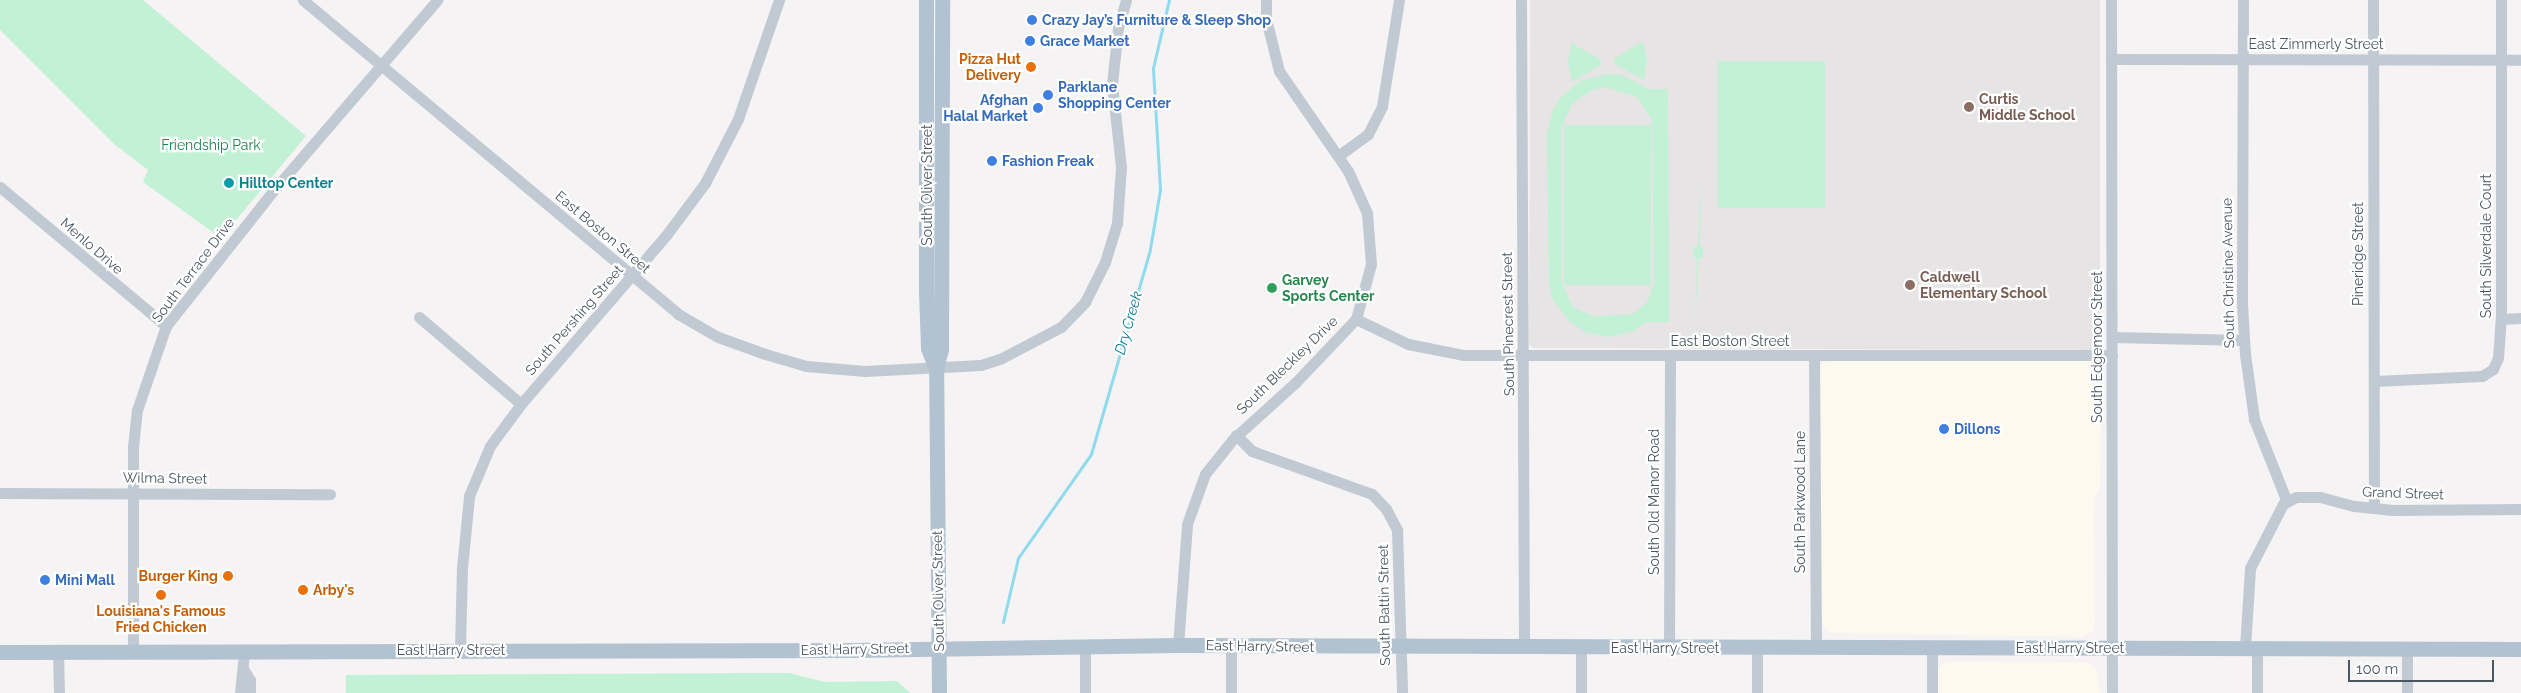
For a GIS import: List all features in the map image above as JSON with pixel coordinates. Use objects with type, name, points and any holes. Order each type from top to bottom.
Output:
[{"type":"main road","name":"South Oliver Street","points":[[926,0],[928,348],[936,368]]},
{"type":"main road","name":"South Oliver Street","points":[[939,693],[936,368],[941,349],[942,0]]},
{"type":"main road","name":"East Harry Street","points":[[0,652],[244,653],[460,649],[939,648],[1178,645],[1400,648],[2112,647],[2521,649]]},
{"type":"street","name":"East Boston Street","points":[[303,0],[678,314],[718,337],[773,356],[831,369],[936,368],[981,365],[1000,359],[1048,335],[1072,316],[1094,287],[1106,262],[1119,205],[1121,166],[1112,84],[1118,28],[1126,0]]},
{"type":"street","name":"South Terrace Drive","points":[[132,652],[133,492],[136,410],[166,326],[273,191],[383,66],[437,0]]},
{"type":"street","name":"South Pershing Street","points":[[460,649],[462,568],[469,496],[490,446],[521,404],[677,221],[716,161],[738,119],[779,0]]},
{"type":"street","name":"South Bleckley Drive","points":[[1178,645],[1187,524],[1192,501],[1205,474],[1236,435],[1295,383],[1356,319],[1371,264],[1367,213],[1338,156],[1279,71],[1266,19],[1266,0]]},
{"type":"street","points":[[1338,156],[1368,134],[1382,106],[1399,0]]},
{"type":"street","name":"South Pinecrest Street","points":[[1521,0],[1524,648]]},
{"type":"street","name":"South Edgemoor Street","points":[[2111,0],[2112,693]]},
{"type":"street","name":"South Christine Avenue","points":[[2243,0],[2244,340],[2254,420],[2287,502]]},
{"type":"street","name":"Pineridge Street","points":[[2372,0],[2374,508]]},
{"type":"street","name":"South Silverdale Court","points":[[2374,381],[2482,376],[2493,369],[2498,358],[2501,319],[2501,0]]},
{"type":"street","name":"East Zimmerly Street","points":[[2111,59],[2521,60]]},
{"type":"street","name":"Menlo Drive","points":[[0,187],[166,326]]},
{"type":"street","points":[[419,317],[521,404]]},
{"type":"street","points":[[2501,319],[2521,318]]},
{"type":"street","name":"East Boston Street","points":[[1356,319],[1408,344],[1463,355],[1670,357],[2112,356]]},
{"type":"street","points":[[2112,337],[2244,340]]},
{"type":"street","name":"South Parkwood Lane","points":[[1814,356],[1816,648]]},
{"type":"street","name":"South Old Manor Road","points":[[1669,648],[1670,357]]},
{"type":"street","name":"South Battin Street","points":[[1236,435],[1252,451],[1372,494],[1386,509],[1398,530],[1402,693]]},
{"type":"street","name":"Wilma Street","points":[[0,493],[330,494]]},
{"type":"street","name":"Grand Street","points":[[2287,502],[2296,497],[2320,497],[2374,508],[2521,509]]},
{"type":"street","points":[[2258,693],[2251,648],[2250,568],[2265,533],[2287,502]]},
{"type":"street","points":[[1085,646],[1085,693]]},
{"type":"street","points":[[1231,646],[1231,693]]},
{"type":"street","points":[[1581,648],[1581,693]]},
{"type":"street","points":[[1757,648],[1757,693]]},
{"type":"street","points":[[1932,648],[1932,693]]},
{"type":"street","points":[[2407,648],[2407,693]]},
{"type":"street","points":[[58,652],[58,693]]},
{"type":"street","points":[[240,693],[240,680],[244,670],[244,653]]},
{"type":"street","points":[[244,670],[250,680],[250,693]]},
{"type":"shaded area","points":[[1530,0],[2100,0],[2100,342],[2096,349],[1533,348],[1529,344]]},
{"type":"shaded area","points":[[1837,360],[2094,361],[2101,365],[2100,487],[2096,493],[2094,512],[2095,624],[2093,631],[2082,637],[1833,633],[1827,630],[1821,621],[1820,367],[1823,362]]},
{"type":"shaded area","points":[[1951,661],[2087,663],[2097,670],[2100,693],[1938,693],[1938,670],[1944,663]]},
{"type":"green space","name":"Friendship Park","points":[[0,0],[143,0],[306,136],[221,238],[143,182],[148,170],[114,144],[0,30]]},
{"type":"green space","points":[[1643,41],[1647,61],[1644,80],[1615,64],[1614,59]]},
{"type":"green space","points":[[1571,43],[1601,60],[1601,65],[1572,82],[1568,63]]},
{"type":"green space","points":[[1718,61],[1825,61],[1825,208],[1718,208]]},
{"type":"green space","points":[[1608,74],[1622,75],[1648,89],[1668,89],[1669,322],[1647,322],[1633,331],[1610,337],[1587,333],[1570,322],[1553,300],[1549,284],[1547,133],[1553,110],[1559,99],[1580,81]],"holes":[[[1605,87],[1637,97],[1652,120],[1654,284],[1647,302],[1633,314],[1595,317],[1573,307],[1562,283],[1561,129],[1572,104],[1592,90]]]},
{"type":"green space","points":[[1564,125],[1651,125],[1651,285],[1564,285]]},
{"type":"green space","points":[[1701,181],[1700,247],[1703,247],[1703,258],[1699,258],[1695,324],[1697,258],[1693,257],[1694,247],[1698,246]]},
{"type":"green space","points":[[789,673],[825,682],[897,681],[910,693],[346,693],[346,675]]},
{"type":"waterway","name":"Dry Creek","points":[[1003,622],[1018,558],[1091,454],[1150,249],[1160,190],[1153,68],[1169,0]]},
{"type":"place","name":"Crazy Jay’s Furniture & Sleep Shop","points":[[1032,20]]},
{"type":"place","name":"Grace Market","points":[[1030,41]]},
{"type":"place","name":"Pizza Hut Delivery","points":[[1031,67]]},
{"type":"place","name":"Parklane Shopping Center","points":[[1048,95]]},
{"type":"place","name":"Curtis Middle School","points":[[1969,107]]},
{"type":"place","name":"Afghan Halal Market","points":[[1038,108]]},
{"type":"place","name":"Fashion Freak","points":[[992,161]]},
{"type":"place","name":"Hilltop Center","points":[[229,183]]},
{"type":"place","name":"Caldwell Elementary School","points":[[1910,285]]},
{"type":"place","name":"Garvey Sports Center","points":[[1272,288]]},
{"type":"place","name":"Dillons","points":[[1944,429]]},
{"type":"place","name":"Burger King","points":[[228,576]]},
{"type":"place","name":"Mini Mall","points":[[45,580]]},
{"type":"place","name":"Arby's","points":[[303,590]]},
{"type":"place","name":"Louisiana's Famous Fried Chicken","points":[[161,595]]}]
